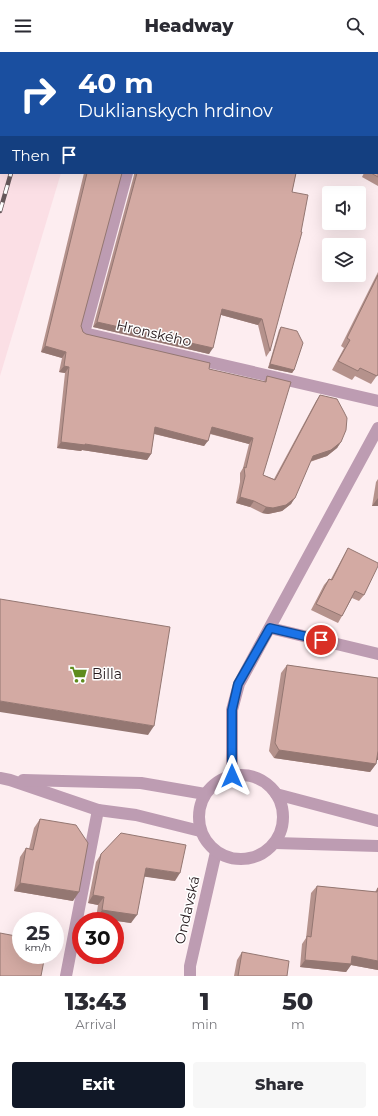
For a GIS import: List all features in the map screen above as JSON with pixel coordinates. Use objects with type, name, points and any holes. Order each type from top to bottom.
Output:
[{"type":"street","name":"Hronského","points":[[127,174],[84,333],[378,401]]},
{"type":"street","points":[[232,776],[232,710],[238,684],[270,628],[378,428]]},
{"type":"street","points":[[270,628],[378,654]]},
{"type":"street","points":[[244,775],[257,778],[268,784],[276,794],[282,805],[283,818],[281,831],[275,843],[266,852],[254,858],[241,860],[228,858],[216,852],[207,843],[200,831],[198,818],[200,804],[205,794],[221,779],[244,775]]},
{"type":"street","points":[[5,779],[141,783],[205,794]]},
{"type":"street","points":[[5,779],[98,810],[136,815],[200,831]]},
{"type":"street","points":[[276,794],[378,822]]},
{"type":"street","points":[[66,976],[98,810]]},
{"type":"street","points":[[275,843],[378,846]]},
{"type":"street","name":"Ondavská","points":[[190,976],[190,966],[216,852]]},
{"type":"shaded area","points":[[0,174],[61,174],[0,376]]},
{"type":"building","points":[[87,174],[122,174],[81,326],[83,332],[86,334],[210,363],[209,369],[266,382],[267,376],[291,382],[263,475],[275,480],[320,395],[337,399],[347,418],[346,430],[341,442],[331,450],[313,456],[295,498],[286,505],[273,508],[266,507],[254,501],[240,497],[245,476],[244,467],[246,468],[253,438],[212,427],[208,441],[155,427],[151,454],[61,442],[69,367],[64,366],[66,352],[45,346]]},
{"type":"building","points":[[137,174],[296,174],[292,192],[308,195],[302,232],[270,351],[262,319],[222,309],[213,348],[97,322]]},
{"type":"building","points":[[378,275],[377,376],[360,368],[358,371],[338,361],[350,340],[347,338]]},
{"type":"building","points":[[281,327],[297,331],[303,343],[294,370],[270,364]]},
{"type":"building","points":[[348,548],[378,563],[378,566],[364,595],[355,591],[342,616],[316,604],[329,579],[332,580]]},
{"type":"building","name":"Billa","points":[[0,599],[170,627],[154,726],[0,701]]},
{"type":"building","points":[[287,665],[378,678],[378,751],[376,764],[279,750],[275,743]]},
{"type":"building","points":[[40,819],[76,825],[88,843],[79,892],[20,883],[26,848],[33,850]]},
{"type":"building","points":[[121,833],[186,845],[180,873],[146,868],[137,915],[102,910],[104,897],[93,895],[101,854]]},
{"type":"building","points":[[317,886],[377,892],[378,888],[378,961],[352,956],[351,964],[305,960],[307,936],[311,937]]},
{"type":"building","points":[[0,933],[12,935],[12,964],[43,964],[41,976],[0,976]]},
{"type":"building","points":[[242,952],[289,961],[287,976],[238,976]]},
{"type":"railway","points":[[0,211],[11,174]]},
{"type":"place","name":"Billa","points":[[79,674]]},
{"type":"route","points":[[232,776],[232,710],[238,684],[270,628],[321,640]]}]
